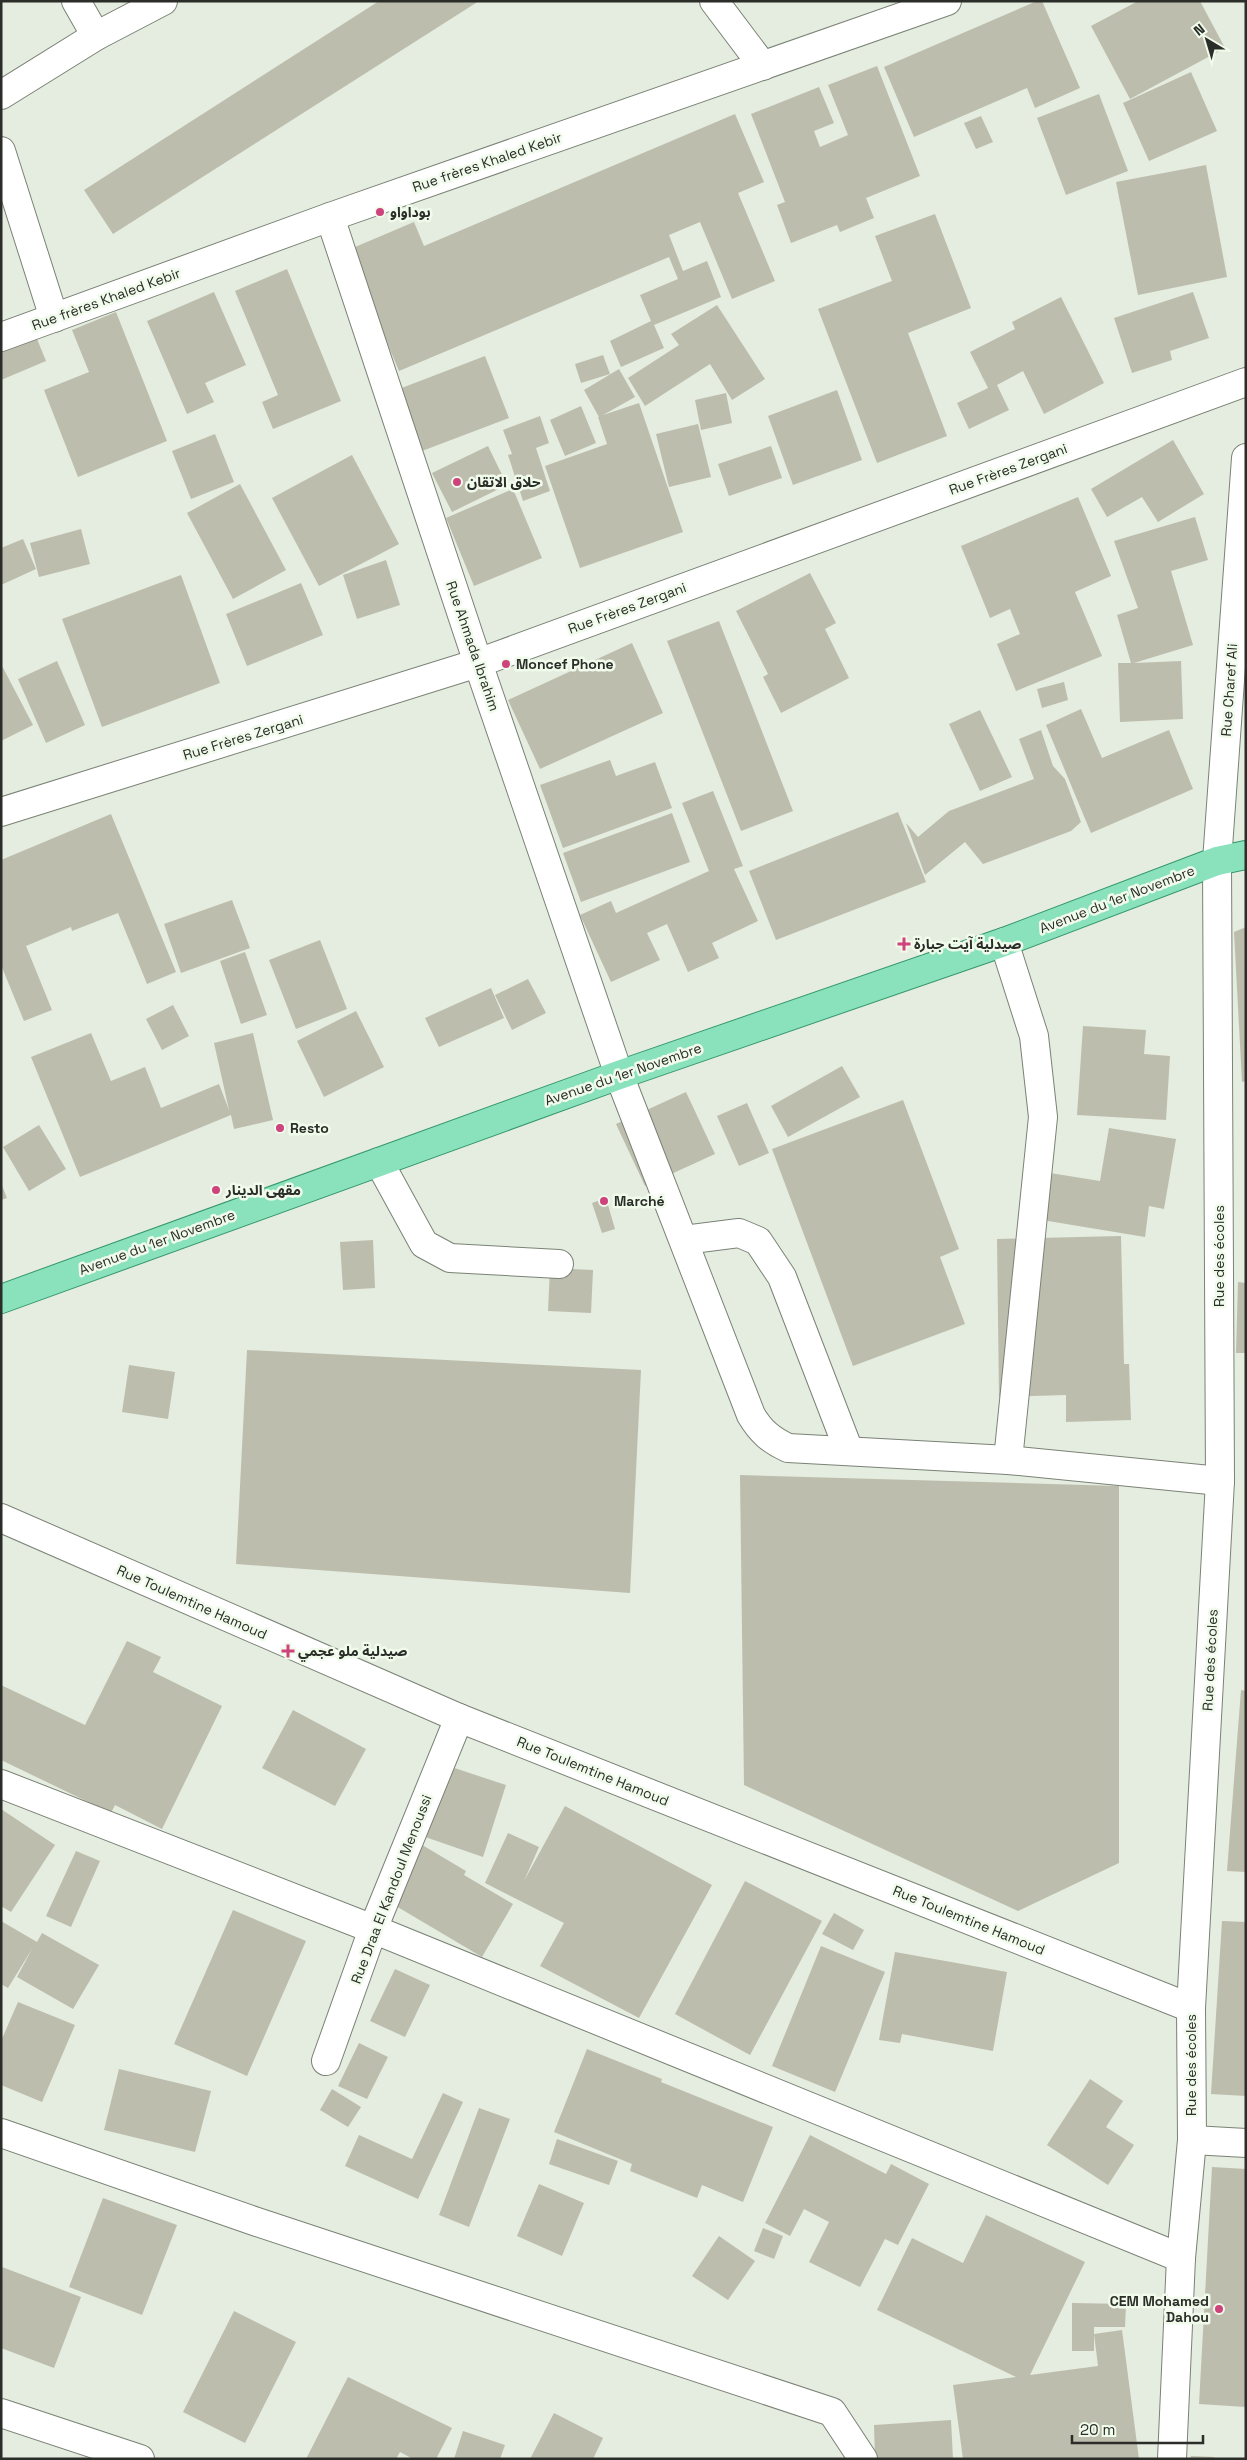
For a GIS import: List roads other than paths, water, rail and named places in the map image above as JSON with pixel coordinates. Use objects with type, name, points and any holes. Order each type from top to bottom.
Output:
[{"type":"main road","name":"Avenue du 1er Novembre","points":[[1,1299],[618,1075],[1004,942],[1217,861],[1246,855]]},
{"type":"street","points":[[76,1],[96,36]]},
{"type":"street","points":[[1,95],[96,36],[163,1]]},
{"type":"street","points":[[714,1],[763,66]]},
{"type":"street","name":"Rue frères Khaled Kebir","points":[[1,337],[330,217],[947,1]]},
{"type":"street","points":[[1,151],[54,318]]},
{"type":"street","name":"Rue Ahmada Ibrahim","points":[[330,217],[478,663],[618,1075],[751,1415],[758,1426],[766,1436],[788,1448],[1008,1460],[1220,1481]]},
{"type":"street","name":"Rue Frères Zergani","points":[[1,812],[478,663],[1246,382]]},
{"type":"street","name":"Rue Charef Ali","points":[[1217,861],[1246,458]]},
{"type":"street","name":"Rue des écoles","points":[[1172,2459],[1181,2258],[1192,2140],[1191,2008],[1220,1481],[1217,861]]},
{"type":"street","points":[[1004,942],[1034,1036],[1043,1117],[1008,1460]]},
{"type":"street","points":[[379,1162],[424,1244],[450,1258],[559,1264]]},
{"type":"street","points":[[684,1240],[739,1233],[758,1241],[782,1276],[849,1452]]},
{"type":"street","name":"Rue Toulemtine Hamoud","points":[[1,1518],[459,1718],[1191,2008]]},
{"type":"street","name":"Rue Draa El Kandoul Menoussi","points":[[326,2061],[373,1928],[459,1718]]},
{"type":"street","points":[[1,1784],[373,1928],[1181,2258]]},
{"type":"street","points":[[1,2133],[256,2222],[832,2412],[863,2459]]},
{"type":"street","points":[[1192,2140],[1246,2143]]},
{"type":"street","points":[[1,2413],[140,2459]]},
{"type":"place","name":"بوداواو","points":[[380,212]]},
{"type":"place","name":"حلاق الاتقان","points":[[457,482]]},
{"type":"place","name":"Moncef Phone","points":[[506,664]]},
{"type":"place","name":"صيدلية آيت جبارة","points":[[904,944]]},
{"type":"place","name":"Resto","points":[[280,1128]]},
{"type":"place","name":"مقهى الدينار","points":[[216,1190]]},
{"type":"place","name":"Marché","points":[[604,1201]]},
{"type":"place","name":"صيدلية ملو عجمي","points":[[288,1651]]},
{"type":"place","name":"CEM Mohamed Dahou","points":[[1219,2309]]}]
